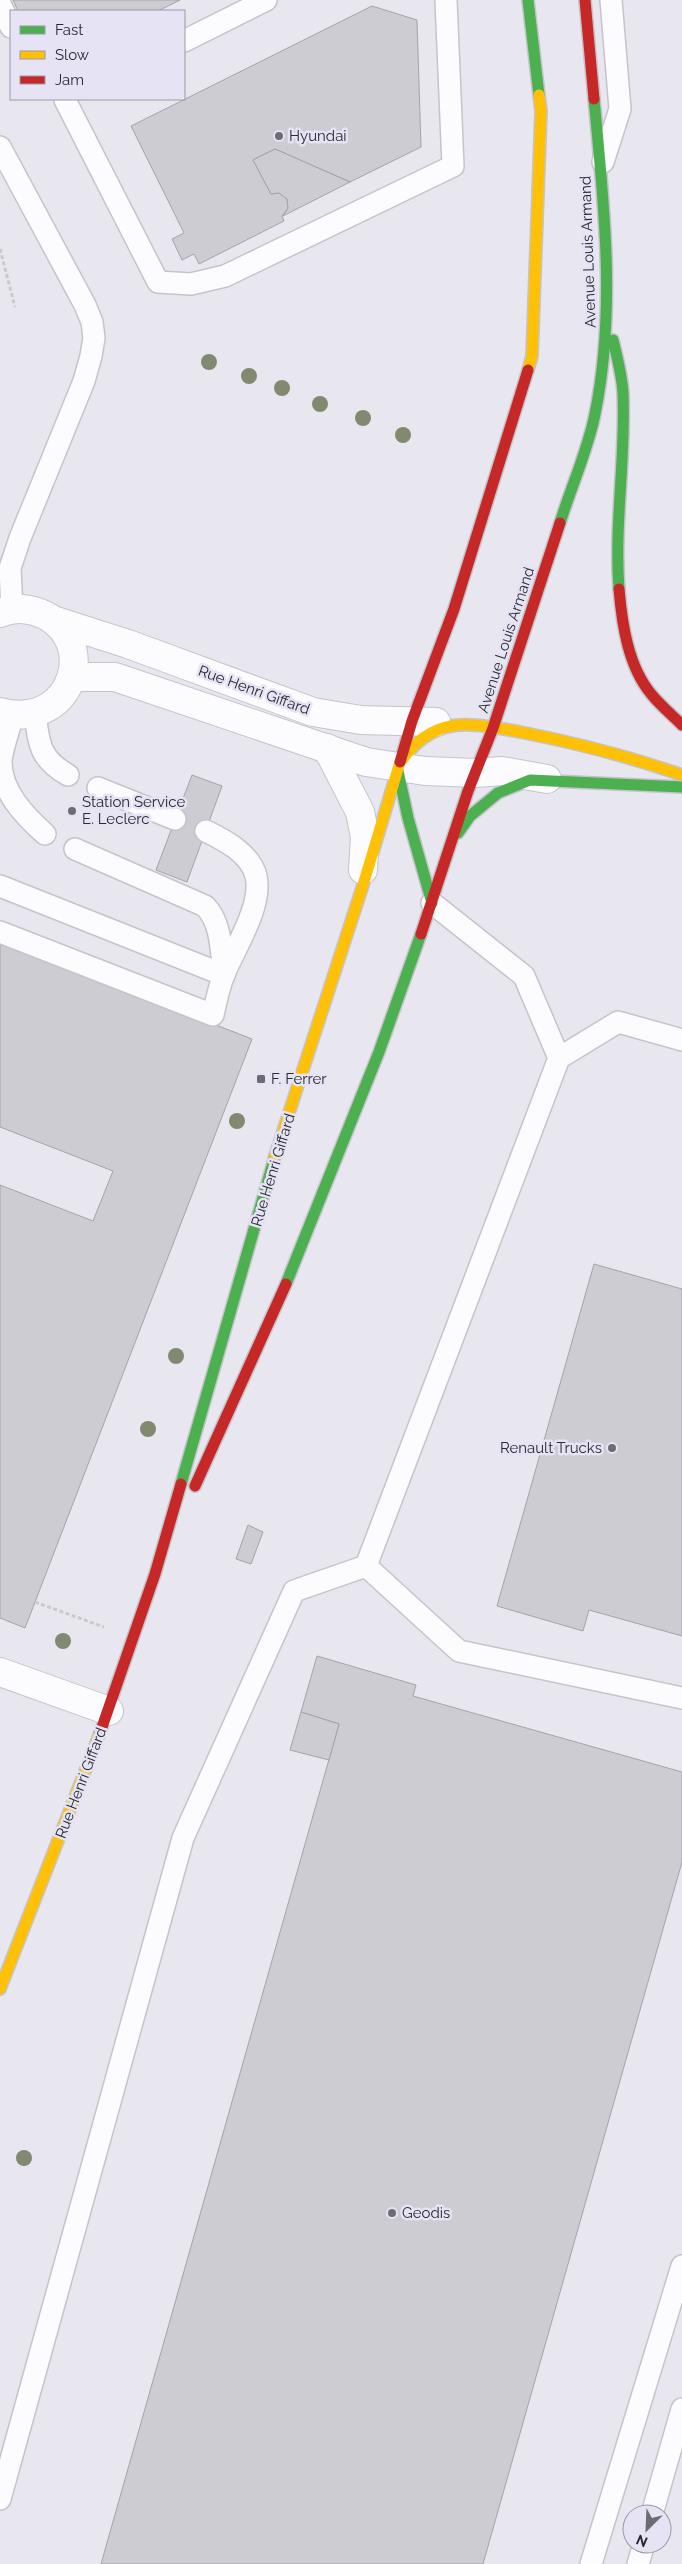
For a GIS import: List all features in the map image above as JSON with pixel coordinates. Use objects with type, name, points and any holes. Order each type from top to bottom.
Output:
[{"type":"street","points":[[528,0],[541,111],[532,356],[454,609],[412,721],[494,728],[538,736],[652,764],[682,775]]},
{"type":"street","name":"Avenue Louis Armand","points":[[494,728],[595,415],[608,318],[601,170],[585,0]]},
{"type":"street","points":[[608,318],[623,391],[618,559],[619,606],[630,650],[640,675],[650,693],[682,725]]},
{"type":"street","name":"Rue Henri Giffard","points":[[0,1989],[109,1711],[132,1637],[155,1574],[276,1158],[363,886],[412,721],[361,720],[313,712],[128,644],[53,620],[27,609],[6,611]]},
{"type":"street","points":[[16,714],[52,706],[64,694],[72,677],[74,662],[71,646],[64,632],[53,620]]},
{"type":"street","name":"Rue Henri Giffard","points":[[72,677],[115,677],[366,762],[398,768]]},
{"type":"street","points":[[460,724],[442,728],[426,736],[409,749],[398,768],[476,773],[502,771],[560,781]]},
{"type":"street","name":"Rue Henri Giffard","points":[[155,1574],[283,1292],[379,1052],[432,903],[449,847],[494,728]]},
{"type":"street","points":[[327,748],[360,812],[364,837],[363,886]]},
{"type":"street","name":"Rue Henri Giffard","points":[[398,768],[408,818],[432,903]]},
{"type":"street","points":[[449,847],[470,816],[498,794],[530,780],[682,788]]},
{"type":"street","points":[[0,1672],[109,1711]]},
{"type":"lane","points":[[185,40],[266,0]]},
{"type":"lane","points":[[66,100],[158,282],[191,284],[226,276],[453,166],[446,0]]},
{"type":"lane","points":[[601,170],[620,109],[611,0]]},
{"type":"lane","points":[[0,4],[10,25]]},
{"type":"lane","points":[[0,147],[85,305],[92,322],[94,338],[84,381],[20,538],[10,568],[6,611]]},
{"type":"lane","points":[[16,714],[39,744],[45,758],[54,767],[68,775]]},
{"type":"lane","points":[[16,714],[1,761],[2,776],[10,794],[22,813],[45,834]]},
{"type":"lane","points":[[98,788],[175,819]]},
{"type":"lane","points":[[0,932],[213,1015],[224,975],[246,926],[255,898],[256,876],[245,857],[226,841],[206,831]]},
{"type":"lane","points":[[75,849],[205,906],[214,915],[224,975]]},
{"type":"lane","points":[[0,886],[224,975]]},
{"type":"lane","points":[[432,903],[524,976],[559,1058]]},
{"type":"lane","points":[[366,1566],[559,1058],[618,1022],[682,1040]]},
{"type":"lane","points":[[366,1566],[459,1651],[682,1698]]},
{"type":"lane","points":[[0,2499],[183,1838],[294,1591],[366,1566]]},
{"type":"lane","points":[[591,2564],[682,2266]]},
{"type":"lane","points":[[655,2504],[682,2409]]},
{"type":"path","points":[[0,249],[15,307]]},
{"type":"path","points":[[35,1602],[132,1637]]},
{"type":"building","points":[[13,0],[180,0],[160,10],[18,10]]},
{"type":"building","name":"Hyundai","points":[[372,6],[417,20],[421,147],[350,182],[275,149],[253,160],[271,194],[279,193],[287,199],[288,208],[282,216],[284,221],[199,264],[194,254],[182,260],[172,239],[184,233],[131,126]]},
{"type":"building","points":[[275,149],[350,182],[283,216],[288,208],[287,199],[279,193],[271,194],[253,160]]},
{"type":"building","points":[[192,775],[222,786],[187,882],[156,870]]},
{"type":"building","points":[[0,941],[252,1039],[25,1628],[0,1618],[0,1185],[93,1221],[113,1171],[0,1127]]},
{"type":"building","name":"Renault Trucks","points":[[594,1264],[682,1289],[682,1636],[589,1610],[583,1631],[497,1606]]},
{"type":"building","points":[[248,1525],[263,1532],[251,1564],[236,1559]]},
{"type":"building","name":"Geodis","points":[[317,1656],[416,1685],[413,1696],[682,1772],[682,1862],[483,2564],[101,2564],[339,1724],[301,1712]]},
{"type":"building","points":[[301,1712],[339,1724],[329,1760],[290,1750]]},
{"type":"traffic: fast","points":[[528,0],[539,95]]},
{"type":"traffic: fast","points":[[560,523],[592,428],[605,336],[607,297],[606,257],[594,99]]},
{"type":"traffic: fast","points":[[613,340],[623,393],[623,442],[618,540],[619,589]]},
{"type":"traffic: fast","points":[[398,771],[408,818],[432,903]]},
{"type":"traffic: fast","points":[[458,833],[470,816],[498,793],[530,780],[682,787]]},
{"type":"traffic: fast","points":[[286,1284],[379,1052],[421,934]]},
{"type":"traffic: fast","points":[[181,1484],[275,1156]]},
{"type":"traffic: slow","points":[[528,370],[532,356],[541,111],[539,95]]},
{"type":"traffic: slow","points":[[402,760],[417,743],[429,734],[451,726],[475,725],[515,731],[579,745],[682,775]]},
{"type":"traffic: slow","points":[[275,1156],[363,885],[400,762]]},
{"type":"traffic: slow","points":[[0,1989],[100,1733]]},
{"type":"traffic: jam","points":[[585,0],[594,99]]},
{"type":"traffic: jam","points":[[400,762],[412,721],[454,609],[528,370]]},
{"type":"traffic: jam","points":[[421,934],[468,791],[493,728],[560,523]]},
{"type":"traffic: jam","points":[[619,589],[624,631],[637,672],[652,695],[682,725]]},
{"type":"traffic: jam","points":[[195,1486],[286,1284]]},
{"type":"traffic: jam","points":[[100,1733],[155,1574],[181,1484]]},
{"type":"place","name":"Hyundai","points":[[279,136]]},
{"type":"place","name":"Station Service E. Leclerc","points":[[72,811]]},
{"type":"place","name":"F. Ferrer","points":[[261,1079]]},
{"type":"place","name":"Renault Trucks","points":[[612,1448]]},
{"type":"place","name":"Geodis","points":[[392,2213]]}]
